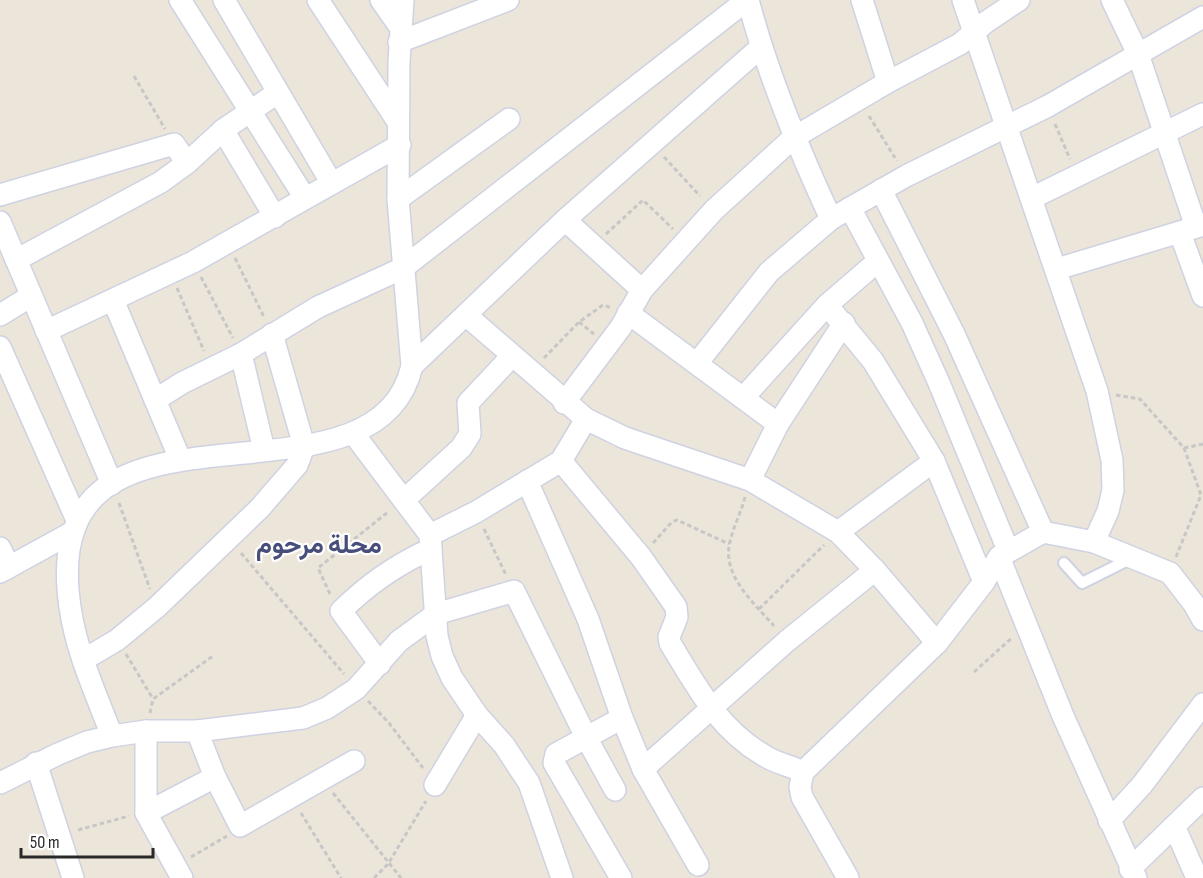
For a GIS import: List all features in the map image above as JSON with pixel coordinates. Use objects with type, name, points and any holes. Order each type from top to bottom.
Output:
[{"type":"street","points":[[180,0],[305,198]]},
{"type":"street","points":[[224,0],[267,69],[277,93],[331,182]]},
{"type":"street","points":[[318,0],[399,123]]},
{"type":"street","points":[[381,0],[400,34]]},
{"type":"street","points":[[0,548],[5,570],[74,526],[92,499],[127,475],[180,459],[304,446],[353,433],[394,404],[405,388],[412,366],[398,200],[400,34],[403,0]]},
{"type":"street","points":[[400,34],[508,0]]},
{"type":"street","points":[[155,400],[241,354],[318,307],[403,268],[747,0],[761,47],[794,138],[831,219]]},
{"type":"street","points":[[862,0],[888,82]]},
{"type":"street","points":[[963,0],[1057,269],[1096,391],[1112,460],[1113,490],[1108,511],[1094,542]]},
{"type":"street","points":[[564,403],[621,327],[642,290],[714,210],[794,138],[888,82],[960,44],[1019,0]]},
{"type":"street","points":[[1112,0],[1138,54],[1166,132],[1193,229],[1203,296]]},
{"type":"street","points":[[698,363],[769,272],[801,241],[831,219],[906,176],[1047,106],[1203,17]]},
{"type":"street","points":[[412,366],[565,220],[761,47]]},
{"type":"street","points":[[16,260],[161,182],[187,163],[223,130],[277,93]]},
{"type":"street","points":[[1032,198],[1203,114]]},
{"type":"street","points":[[398,200],[509,119]]},
{"type":"street","points":[[223,130],[275,217]]},
{"type":"street","points":[[0,195],[174,144],[187,163]]},
{"type":"street","points":[[46,331],[193,262],[400,145]]},
{"type":"street","points":[[881,190],[954,334],[1043,532]]},
{"type":"street","points":[[850,208],[912,323],[939,383],[1003,553],[1025,626],[1133,873],[1203,798]]},
{"type":"street","points":[[565,220],[642,290]]},
{"type":"street","points":[[0,222],[112,484]]},
{"type":"street","points":[[1057,269],[1193,229]]},
{"type":"street","points":[[743,398],[827,305],[878,261]]},
{"type":"street","points":[[0,315],[31,296]]},
{"type":"street","points":[[113,300],[180,459]]},
{"type":"street","points":[[827,305],[873,361],[934,461],[984,582]]},
{"type":"street","points":[[628,313],[778,423]]},
{"type":"street","points":[[467,316],[564,403],[586,419],[625,438],[750,480],[838,532],[875,570],[937,643]]},
{"type":"street","points":[[750,480],[778,423],[844,323]]},
{"type":"street","points":[[83,660],[117,640],[157,606],[291,474],[304,446],[272,334]]},
{"type":"street","points":[[0,347],[74,526],[68,595],[83,660],[112,736]]},
{"type":"street","points":[[241,354],[264,450]]},
{"type":"street","points":[[404,500],[461,448],[470,434],[468,403],[512,356]]},
{"type":"street","points":[[380,664],[341,611],[378,577],[397,564],[476,512],[561,461],[586,419]]},
{"type":"street","points":[[353,433],[404,500],[430,542],[437,636],[442,656],[452,678],[477,715],[504,745],[529,783],[562,878]]},
{"type":"street","points":[[561,461],[641,557],[676,607],[677,617],[669,637],[670,643],[711,711],[728,728],[765,756],[803,772]]},
{"type":"street","points":[[838,532],[934,461]]},
{"type":"street","points":[[527,480],[588,619],[622,718],[643,769],[670,820],[699,865]]},
{"type":"street","points":[[848,878],[802,797],[800,787],[803,772],[937,643],[984,582],[1003,553],[1043,532],[1094,542],[1170,573],[1200,608]]},
{"type":"street","points":[[643,769],[711,711],[787,641],[875,570]]},
{"type":"street","points":[[0,783],[36,763],[87,742],[112,736],[146,731],[197,731],[303,718],[327,708],[356,688],[411,631],[436,614],[514,591],[587,739],[615,790]]},
{"type":"street","points":[[1109,820],[1142,785],[1203,704]]},
{"type":"street","points":[[435,785],[477,715]]},
{"type":"street","points":[[621,878],[554,763],[556,754],[622,718]]},
{"type":"street","points":[[146,731],[146,813],[179,872]]},
{"type":"street","points":[[197,731],[215,777],[240,826],[354,762]]},
{"type":"street","points":[[36,763],[73,878]]},
{"type":"street","points":[[146,813],[215,777]]},
{"type":"street","points":[[1174,828],[1197,878]]},
{"type":"lane","points":[[1064,563],[1082,583],[1132,558]]},
{"type":"path","points":[[134,76],[174,144]]},
{"type":"path","points":[[859,99],[906,176]]},
{"type":"path","points":[[1047,106],[1076,176]]},
{"type":"path","points":[[652,144],[714,210]]},
{"type":"path","points":[[593,246],[643,200],[685,241]]},
{"type":"path","points":[[228,243],[272,334]]},
{"type":"path","points":[[193,262],[241,354]]},
{"type":"path","points":[[171,273],[212,369]]},
{"type":"path","points":[[531,372],[579,322],[603,305],[628,313]]},
{"type":"path","points":[[1096,391],[1140,399],[1184,448],[1201,495],[1170,573]]},
{"type":"path","points":[[1184,448],[1203,444]]},
{"type":"path","points":[[750,480],[729,544],[734,577],[787,641]]},
{"type":"path","points":[[112,484],[157,606]]},
{"type":"path","points":[[341,611],[320,576],[318,568],[404,500]]},
{"type":"path","points":[[476,512],[514,591]]},
{"type":"path","points":[[641,557],[672,522],[678,520],[729,544]]},
{"type":"path","points":[[759,609],[838,532]]},
{"type":"path","points":[[228,538],[356,688],[389,723],[435,785],[388,864],[374,878]]},
{"type":"path","points":[[974,672],[1025,626]]},
{"type":"path","points":[[117,640],[153,699],[213,656]]},
{"type":"path","points":[[322,780],[401,878]]},
{"type":"path","points":[[292,798],[341,878]]},
{"type":"path","points":[[61,836],[112,819],[146,813]]},
{"type":"path","points":[[179,872],[240,826]]},
{"type":"district","name":"محلة مرحوم","points":[[319,545]]}]
